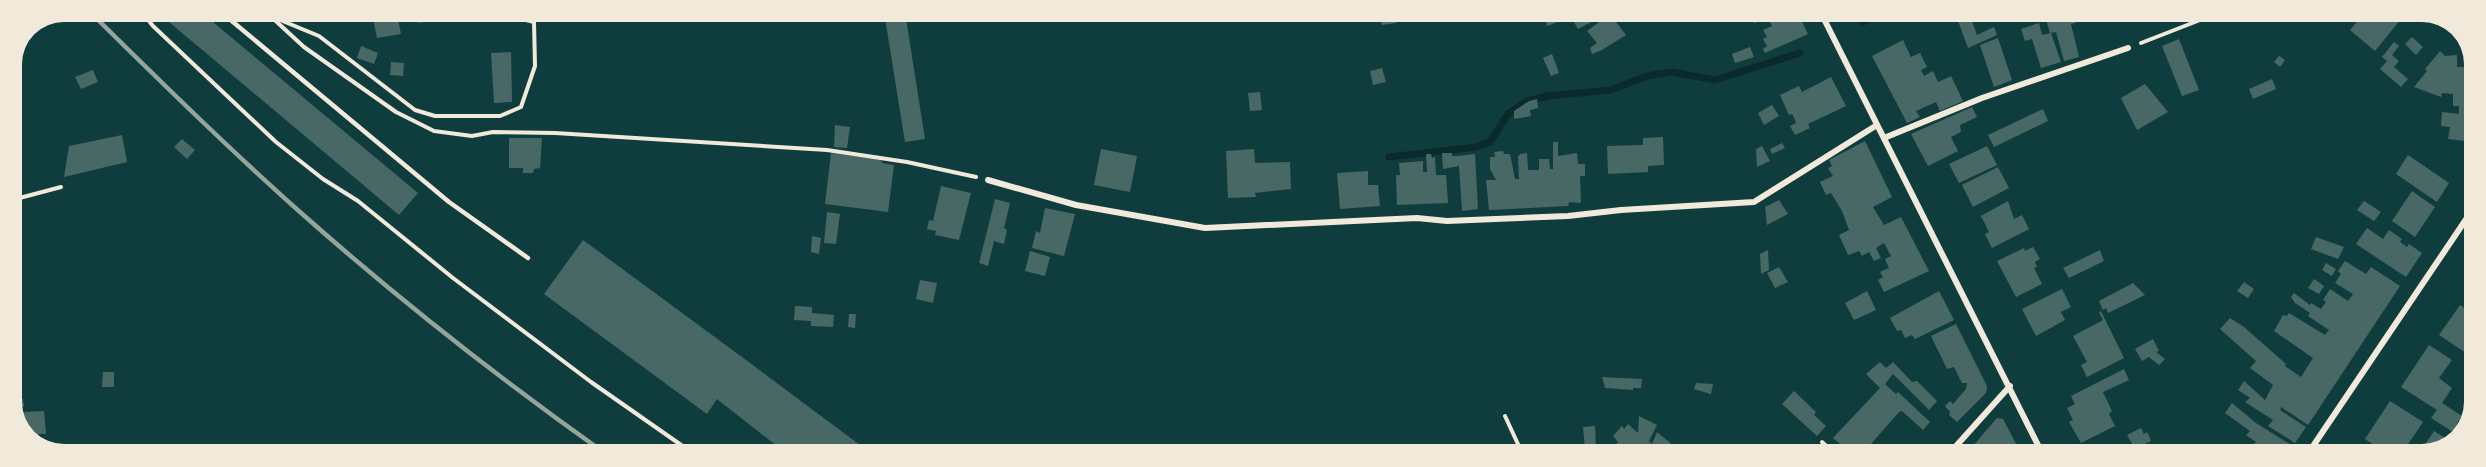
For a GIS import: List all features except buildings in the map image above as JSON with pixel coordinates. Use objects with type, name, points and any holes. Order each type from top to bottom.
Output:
[{"type":"street","points":[[1826,23],[2038,444]]},
{"type":"street","points":[[1884,138],[1982,98],[2128,48]]},
{"type":"street","points":[[987,180],[1076,205],[1205,228],[1417,218],[1446,221],[1568,216],[1621,210],[1754,202],[1877,125]]},
{"type":"street","points":[[2314,444],[2463,224]]},
{"type":"street","points":[[1958,444],[2010,386]]},
{"type":"lane","points":[[233,22],[449,202],[528,258]]},
{"type":"path","points":[[150,22],[276,142],[323,179],[358,201],[453,278],[591,382],[680,444]]},
{"type":"path","points":[[277,22],[304,46],[396,112],[435,131],[472,136],[493,132],[555,133],[827,150],[907,162],[987,180]]},
{"type":"path","points":[[287,22],[319,36],[415,110],[435,116],[500,116],[521,107],[535,66],[534,22]]},
{"type":"path","points":[[2128,48],[2193,23]]},
{"type":"path","points":[[22,197],[61,187]]},
{"type":"path","points":[[1505,416],[1518,444]]},
{"type":"waterway","points":[[1389,157],[1476,147],[1490,142],[1508,114],[1527,101],[1547,96],[1611,90],[1647,76],[1672,72],[1715,80],[1800,53]]},
{"type":"railway","points":[[100,22],[220,139],[374,276],[527,397],[592,444]]}]
